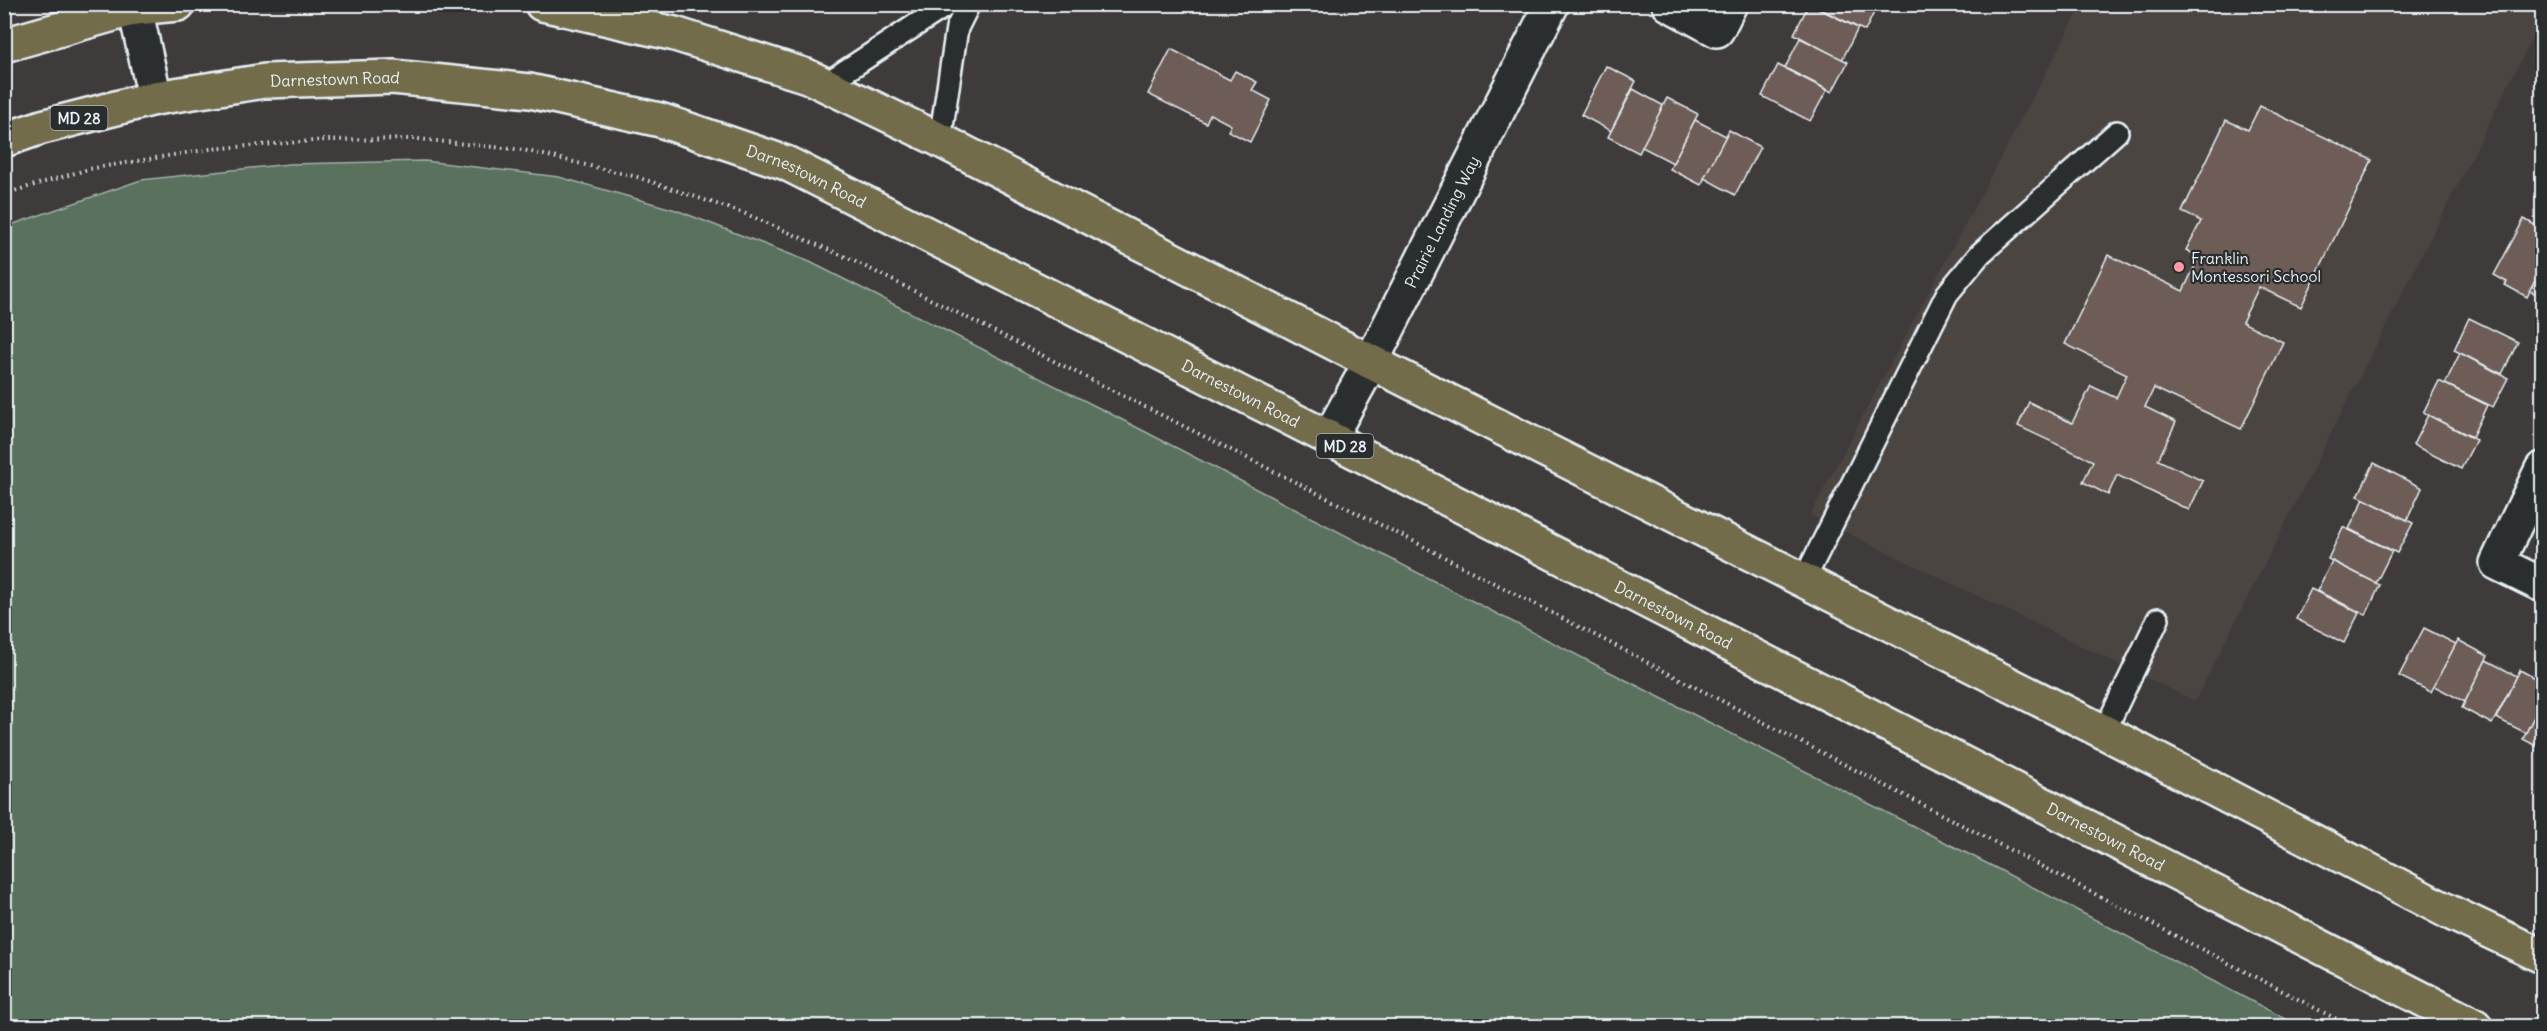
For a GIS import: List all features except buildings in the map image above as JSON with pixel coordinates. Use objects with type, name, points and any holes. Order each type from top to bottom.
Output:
[{"type":"main road","points":[[4,45],[135,6],[178,4]]},
{"type":"main road","points":[[542,4],[675,34],[807,76],[939,140],[1371,362],[1804,579],[2449,912],[2542,956]]},
{"type":"main road","name":"Darnestown Road","points":[[155,98],[265,81],[393,77],[530,91],[660,120],[786,163],[1329,438],[2475,1026]]},
{"type":"main road","name":"MD 28","points":[[4,140],[155,98]]},
{"type":"street","name":"Prairie Landing Way","points":[[1329,438],[1371,362],[1552,4]]},
{"type":"street","points":[[1669,4],[1717,30],[1730,4]]},
{"type":"street","points":[[135,6],[155,98]]},
{"type":"street","points":[[2542,469],[2497,563],[2542,585]]},
{"type":"lane","points":[[824,85],[948,4]]},
{"type":"lane","points":[[939,140],[957,28],[969,4]]},
{"type":"lane","points":[[1804,579],[1947,294],[1980,254],[2116,132]]},
{"type":"lane","points":[[2104,732],[2158,619]]},
{"type":"path","points":[[4,194],[89,169],[210,149],[326,140],[418,139],[524,150],[637,177],[746,214],[848,258],[1413,542],[2350,1026]]},
{"type":"shaded area","name":"Franklin Montessori School","points":[[2082,5],[2542,5],[2542,19],[2195,701],[1810,515]]},
{"type":"green space","points":[[425,161],[559,177],[676,210],[810,262],[1994,867],[2299,1026],[5,1026],[5,227],[141,180],[289,164]]},
{"type":"place","name":"Franklin Montessori School","points":[[2179,267]]}]
